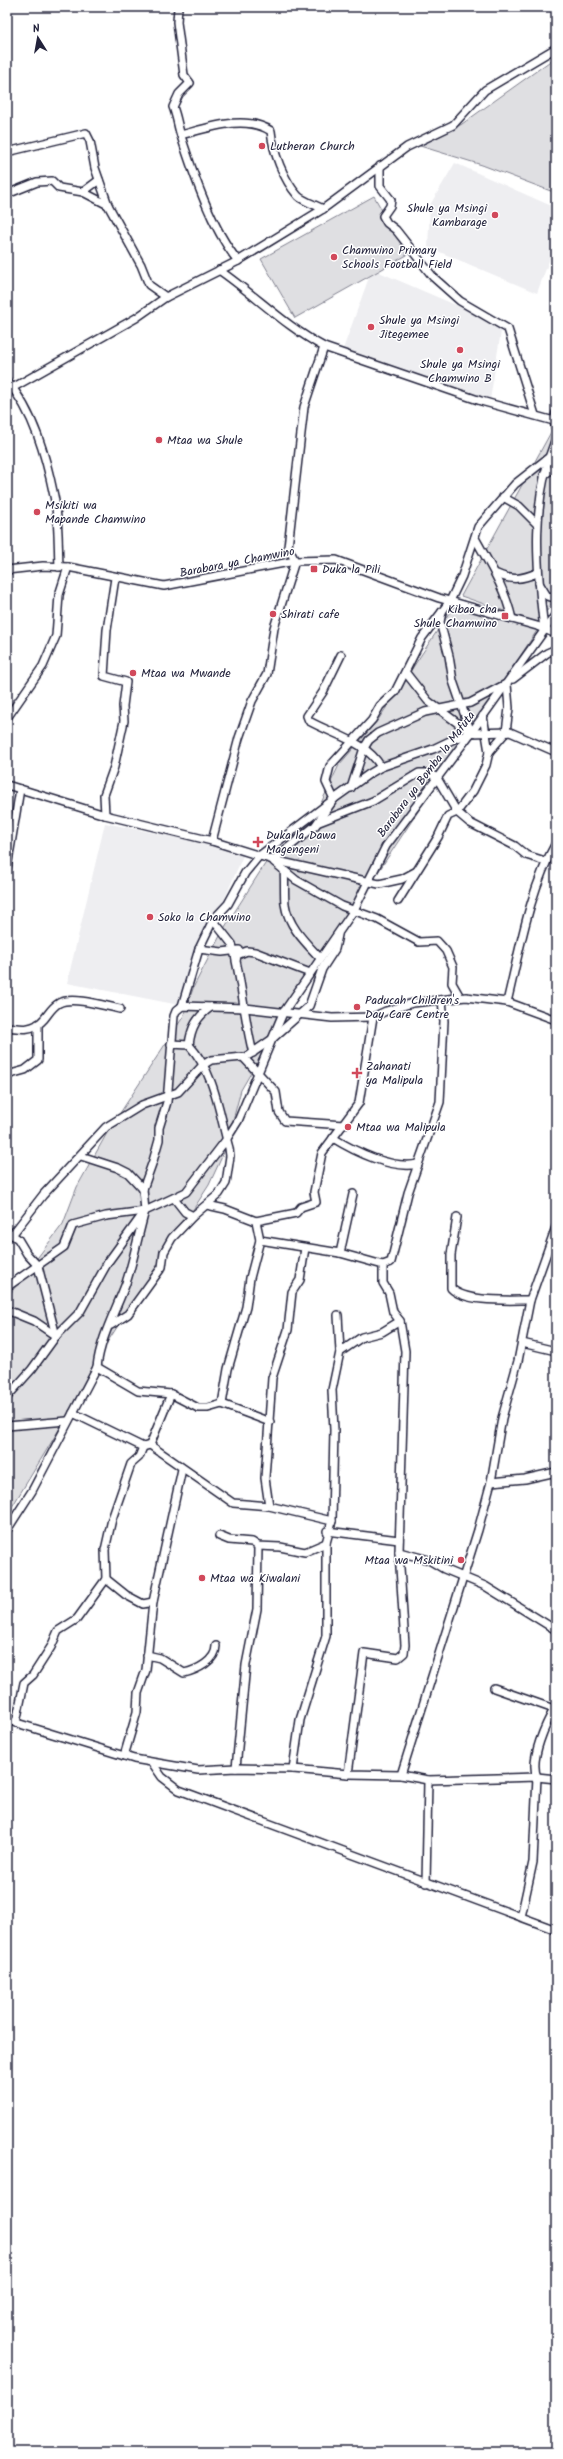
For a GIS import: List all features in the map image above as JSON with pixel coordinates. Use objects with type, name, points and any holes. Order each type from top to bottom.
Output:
[{"type":"street","points":[[178,7],[177,22],[184,74],[190,83],[179,94],[173,107],[180,135],[216,228],[226,245],[238,260]]},
{"type":"street","points":[[59,567],[54,497],[31,417],[9,386],[136,318],[166,297],[238,260],[323,209],[407,147],[453,124],[485,90],[556,48]]},
{"type":"street","points":[[180,135],[216,126],[242,123],[262,125],[271,130],[273,147],[281,167],[299,196],[323,209]]},
{"type":"street","points":[[7,152],[86,133],[90,141],[99,180],[108,205],[141,265],[149,285],[166,297]]},
{"type":"street","points":[[380,166],[378,179],[380,186],[391,200],[390,206],[383,216],[387,223],[396,230],[433,277],[460,301],[508,330],[535,414]]},
{"type":"street","points":[[83,192],[99,180]]},
{"type":"street","points":[[7,194],[37,182],[52,181],[59,188],[83,192],[108,205]]},
{"type":"street","points":[[219,270],[248,290],[299,333],[324,346],[481,401],[555,420]]},
{"type":"street","points":[[212,841],[237,745],[252,701],[267,674],[274,628],[295,561],[288,547],[304,408],[324,346]]},
{"type":"street","points":[[556,413],[556,430]]},
{"type":"street","points":[[544,629],[538,581],[537,524],[544,475],[548,458],[556,438]]},
{"type":"street","points":[[334,799],[326,782],[330,766],[351,741],[372,720],[380,706],[395,692],[406,673],[422,638],[450,601],[462,576],[478,527],[503,497],[530,470],[548,458]]},
{"type":"street","points":[[544,475],[551,470],[556,471]]},
{"type":"street","points":[[503,497],[519,506],[537,524]]},
{"type":"street","points":[[475,538],[497,574],[508,601],[512,619]]},
{"type":"street","name":"Barabara ya Chamwino","points":[[7,570],[68,566],[115,578],[164,586],[295,561],[336,560],[450,601],[512,619],[556,634]]},
{"type":"street","points":[[7,718],[43,666],[56,636],[59,595],[68,566]]},
{"type":"street","points":[[497,574],[508,579],[523,579],[538,573]]},
{"type":"street","points":[[105,815],[104,795],[114,768],[124,721],[123,706],[126,682],[104,676],[107,630],[115,578]]},
{"type":"street","points":[[538,581],[547,596],[556,598]]},
{"type":"street","points":[[442,611],[440,622],[449,656],[453,681],[460,705],[471,733]]},
{"type":"street","name":"Barabara ya Bomba la Mafuta","points":[[145,1211],[186,1192],[226,1140],[238,1120],[283,1013],[354,910],[386,846],[507,684],[544,629],[556,614]]},
{"type":"street","points":[[351,788],[364,748],[369,740],[378,733],[438,709],[460,705],[488,696],[507,684],[547,653],[556,649]]},
{"type":"street","points":[[341,655],[324,692],[307,716],[309,721],[364,748],[375,756],[381,767]]},
{"type":"street","points":[[406,673],[428,701],[471,733]]},
{"type":"street","points":[[489,752],[506,732],[509,708],[507,684]]},
{"type":"street","points":[[398,901],[438,837],[448,816],[456,812],[473,791],[486,765],[489,752],[483,716]]},
{"type":"street","points":[[7,1530],[32,1491],[97,1367],[99,1347],[110,1325],[127,1281],[145,1211],[143,1190],[153,1161],[168,1096],[174,1016],[176,1011],[182,1006],[199,949],[213,920],[228,904],[245,873],[259,856],[334,799],[381,767],[471,733],[506,732],[556,752]]},
{"type":"street","points":[[272,860],[319,822],[373,801],[419,774],[429,773],[437,778],[456,812],[470,823],[515,846],[526,855],[545,862]]},
{"type":"street","points":[[7,785],[105,815],[212,841],[272,860],[379,884],[388,883],[415,872]]},
{"type":"street","points":[[7,868],[20,788]]},
{"type":"street","points":[[319,822],[334,799]]},
{"type":"street","points":[[507,1002],[531,903],[545,862],[556,843]]},
{"type":"street","points":[[272,860],[305,886],[354,910],[378,919],[419,942],[438,941],[446,951],[453,967],[452,983],[460,997]]},
{"type":"street","points":[[284,870],[285,905],[289,918],[302,938],[320,958]]},
{"type":"street","points":[[213,920],[235,950],[245,1008],[245,1021],[253,1053]]},
{"type":"street","points":[[56,1336],[38,1266],[27,1254],[18,1239],[10,1233],[106,1127],[126,1113],[178,1092],[203,1065],[225,1057],[243,1057],[253,1053],[271,1040],[300,1015],[309,1006],[322,969],[335,949],[339,930]]},
{"type":"street","points":[[199,949],[222,952],[235,950],[247,951],[301,968],[310,973]]},
{"type":"street","points":[[236,961],[237,955],[247,951]]},
{"type":"street","points":[[182,1006],[245,1008],[332,1018],[373,1018],[386,1010],[413,1003],[460,997],[507,1002],[556,1020]]},
{"type":"street","points":[[7,1027],[24,1030],[38,1024],[49,1011],[59,1003],[71,1000],[120,1009]]},
{"type":"street","points":[[260,1240],[340,1253],[383,1265],[391,1262],[418,1164],[440,1102],[444,1021],[442,1000]]},
{"type":"street","points":[[190,1045],[191,1030],[197,1019],[211,1006]]},
{"type":"street","points":[[207,1205],[225,1209],[256,1221],[296,1213],[301,1207],[316,1202],[314,1192],[322,1153],[359,1103],[373,1018]]},
{"type":"street","points":[[7,1075],[25,1070],[38,1060],[38,1024]]},
{"type":"street","points":[[110,1325],[128,1314],[162,1267],[167,1245],[193,1216],[219,1194],[226,1183],[230,1156],[211,1079],[199,1055],[190,1045],[171,1044]]},
{"type":"street","points":[[243,1057],[276,1092],[279,1112],[285,1121],[344,1125]]},
{"type":"street","points":[[333,1138],[358,1153],[408,1166],[418,1164]]},
{"type":"street","points":[[81,1156],[123,1171],[143,1190]]},
{"type":"street","points":[[340,1253],[353,1194]]},
{"type":"street","points":[[174,1198],[185,1212],[193,1216]]},
{"type":"street","points":[[7,1397],[32,1369],[56,1336],[80,1312],[94,1285],[120,1245],[145,1211]]},
{"type":"street","points":[[7,1287],[64,1247],[73,1225],[106,1216],[145,1211]]},
{"type":"street","points":[[457,1217],[451,1255],[452,1288],[456,1293],[493,1300],[530,1300]]},
{"type":"street","points":[[222,1404],[228,1369],[246,1307],[250,1278],[260,1240],[256,1221]]},
{"type":"street","points":[[401,1775],[491,1482],[502,1418],[522,1343],[530,1300],[556,1227]]},
{"type":"street","points":[[120,1245],[130,1243],[135,1248]]},
{"type":"street","points":[[269,1506],[265,1478],[272,1378],[288,1330],[292,1292],[300,1280],[305,1248]]},
{"type":"street","points":[[348,1774],[364,1653],[398,1658],[404,1653],[399,1552],[405,1351],[400,1321],[393,1312],[389,1293],[383,1282],[383,1265]]},
{"type":"street","points":[[7,1310],[34,1321],[56,1336]]},
{"type":"street","points":[[293,1769],[300,1720],[326,1636],[326,1543],[327,1532],[332,1521],[334,1430],[332,1390],[340,1352],[338,1315]]},
{"type":"street","points":[[340,1352],[362,1337],[382,1332],[400,1321]]},
{"type":"street","points":[[522,1343],[556,1351]]},
{"type":"street","points":[[97,1367],[138,1391],[171,1394],[198,1408],[208,1408],[222,1404],[270,1422]]},
{"type":"street","points":[[16,1723],[24,1683],[33,1675],[51,1647],[58,1631],[77,1619],[106,1579],[105,1550],[112,1519],[131,1464],[139,1457],[147,1446],[171,1394]]},
{"type":"street","points":[[72,1413],[147,1446],[182,1469],[197,1476],[233,1503],[269,1506],[332,1521]]},
{"type":"street","points":[[7,1426],[68,1421]]},
{"type":"street","points":[[124,1756],[137,1712],[138,1693],[146,1670],[153,1602],[182,1469]]},
{"type":"street","points":[[491,1482],[525,1479],[556,1472]]},
{"type":"street","points":[[327,1532],[400,1540]]},
{"type":"street","points":[[219,1536],[229,1540],[252,1542],[258,1546],[280,1546],[305,1552],[326,1543]]},
{"type":"street","points":[[236,1768],[246,1665],[257,1609],[258,1546]]},
{"type":"street","points":[[399,1552],[429,1560],[444,1569],[485,1586],[556,1630]]},
{"type":"street","points":[[106,1579],[126,1595],[143,1604],[153,1602]]},
{"type":"street","points":[[147,1655],[160,1658],[184,1673],[191,1672],[207,1662],[214,1654],[216,1646]]},
{"type":"street","points":[[494,1688],[555,1708],[534,1760],[534,1770],[538,1777],[533,1862],[521,1917]]},
{"type":"street","points":[[7,1720],[153,1764],[198,1770],[236,1768],[293,1769],[348,1774],[401,1775],[428,1780],[538,1777],[556,1779]]},
{"type":"street","points":[[153,1764],[162,1777],[179,1790],[426,1884],[556,1930]]},
{"type":"street","points":[[426,1884],[428,1780]]},
{"type":"shaded area","points":[[556,57],[556,193],[482,165],[420,146],[462,124]]},
{"type":"shaded area","points":[[455,163],[556,208],[556,242],[537,293],[428,247],[430,205]]},
{"type":"shaded area","name":"Chamwino Primary Schools Football Field","points":[[374,196],[407,255],[295,318],[261,259]]},
{"type":"shaded area","points":[[372,269],[502,325],[490,400],[342,352]]},
{"type":"shaded area","points":[[556,423],[556,597],[539,623],[461,596]]},
{"type":"shaded area","points":[[457,601],[538,629],[290,1006],[241,1090],[225,1150],[209,1185],[99,1355],[74,1405],[7,1515],[7,1298],[63,1224],[77,1187],[107,1133],[183,1017],[194,986],[223,930],[265,864],[312,822],[339,765],[378,720]]},
{"type":"shaded area","name":"Soko la Chamwino","points":[[105,823],[245,851],[179,1005],[67,983]]},
{"type":"place","name":"Lutheran Church","points":[[262,146]]},
{"type":"place","name":"Shule ya Msingi Kambarage","points":[[495,215]]},
{"type":"place","name":"Chamwino Primary Schools Football Field","points":[[334,257]]},
{"type":"place","name":"Shule ya Msingi Jitegemee","points":[[371,327]]},
{"type":"place","name":"Shule ya Msingi Chamwino B","points":[[460,350]]},
{"type":"place","name":"Mtaa wa Shule","points":[[159,440]]},
{"type":"place","name":"Msikiti wa Mapande Chamwino","points":[[37,512]]},
{"type":"place","name":"Duka la Pili","points":[[314,569]]},
{"type":"place","name":"Shirati cafe","points":[[273,614]]},
{"type":"place","name":"Kibao cha Shule Chamwino","points":[[505,616]]},
{"type":"place","name":"Mtaa wa Mwande","points":[[133,673]]},
{"type":"place","name":"Duka la Dawa Magengeni","points":[[258,842]]},
{"type":"place","name":"Soko la Chamwino","points":[[150,917]]},
{"type":"place","name":"Paducah Children's Day Care Centre","points":[[357,1007]]},
{"type":"place","name":"Zahanati ya Malipula","points":[[357,1073]]},
{"type":"place","name":"Mtaa wa Malipula","points":[[348,1127]]},
{"type":"place","name":"Mtaa wa Mskitini","points":[[461,1560]]},
{"type":"place","name":"Mtaa wa Kiwalani","points":[[202,1578]]}]
